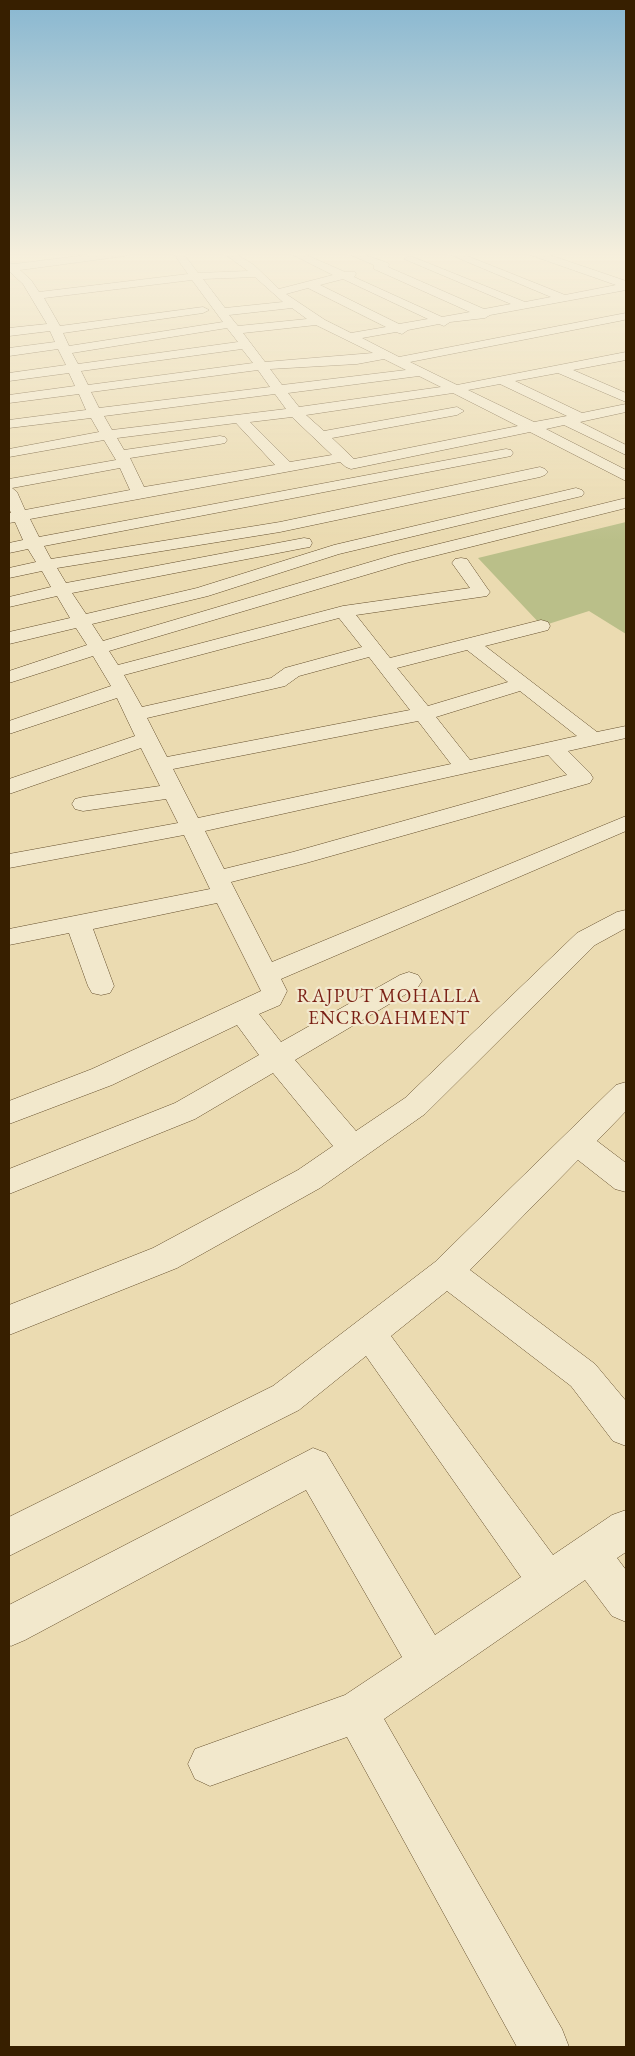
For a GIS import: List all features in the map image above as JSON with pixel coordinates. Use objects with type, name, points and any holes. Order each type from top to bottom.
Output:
[{"type":"street","points":[[9,352],[43,349]]},
{"type":"street","points":[[65,349],[94,412],[123,459],[139,493]]},
{"type":"street","points":[[9,377],[240,349]]},
{"type":"street","points":[[249,349],[295,412],[351,464],[573,419],[623,411]]},
{"type":"street","points":[[373,349],[532,427],[626,476]]},
{"type":"street","points":[[440,349],[445,351]]},
{"type":"street","points":[[9,399],[261,366],[391,358],[456,349]]},
{"type":"street","points":[[586,352],[626,370]]},
{"type":"street","points":[[9,453],[108,435],[295,412],[455,389],[626,356]]},
{"type":"street","points":[[560,369],[626,398]]},
{"type":"street","points":[[9,424],[420,372]]},
{"type":"street","points":[[502,380],[626,451]]},
{"type":"street","points":[[321,436],[457,411]]},
{"type":"street","points":[[240,419],[286,468]]},
{"type":"street","points":[[9,484],[123,459],[255,435]]},
{"type":"street","points":[[9,573],[47,565],[280,527],[547,476],[480,438]]},
{"type":"street","points":[[9,548],[506,453]]},
{"type":"street","points":[[14,517],[344,457]]},
{"type":"street","points":[[9,602],[63,589],[283,548],[560,483],[604,509]]},
{"type":"street","points":[[9,492],[14,517],[34,543],[119,681],[146,739],[274,992],[274,995],[242,1012],[102,1077],[9,1113]]},
{"type":"street","points":[[9,638],[202,592],[334,550],[576,493]]},
{"type":"street","points":[[9,677],[98,648],[400,559],[626,503]]},
{"type":"street","points":[[9,728],[119,681],[343,611],[481,592],[461,562]]},
{"type":"street","points":[[343,611],[464,766]]},
{"type":"street","points":[[136,714],[278,682],[292,672],[470,643],[541,626]]},
{"type":"street","points":[[470,643],[593,739]]},
{"type":"street","points":[[160,765],[423,714],[523,684]]},
{"type":"street","points":[[9,861],[191,827],[626,732]]},
{"type":"street","points":[[9,787],[146,739]]},
{"type":"street","points":[[9,937],[78,923],[220,886],[298,858],[582,778],[552,748]]},
{"type":"street","points":[[83,804],[173,790]]},
{"type":"street","points":[[265,975],[626,823]]},
{"type":"street","points":[[9,1320],[165,1258],[309,1179],[415,1106],[586,940],[626,918]]},
{"type":"street","points":[[78,923],[102,986]]},
{"type":"street","points":[[9,1182],[185,1111],[409,981]]},
{"type":"street","points":[[242,1012],[277,1058],[352,1148]]},
{"type":"street","points":[[9,1537],[286,1398],[447,1272],[626,1093]]},
{"type":"street","points":[[577,1143],[626,1180]]},
{"type":"street","points":[[447,1272],[583,1375],[626,1429]]},
{"type":"street","points":[[369,1333],[549,1583]]},
{"type":"street","points":[[11,1626],[313,1466],[429,1664]]},
{"type":"street","points":[[210,1764],[357,1712],[626,1530]]},
{"type":"street","points":[[590,1555],[626,1602]]},
{"type":"street","points":[[357,1712],[544,2047]]},
{"type":"green space","points":[[626,522],[626,634],[589,611],[542,626],[478,558]]},
{"type":"district","name":"RAJPUT MOHALLA ENCROAHMENT","points":[[389,1008]]}]
